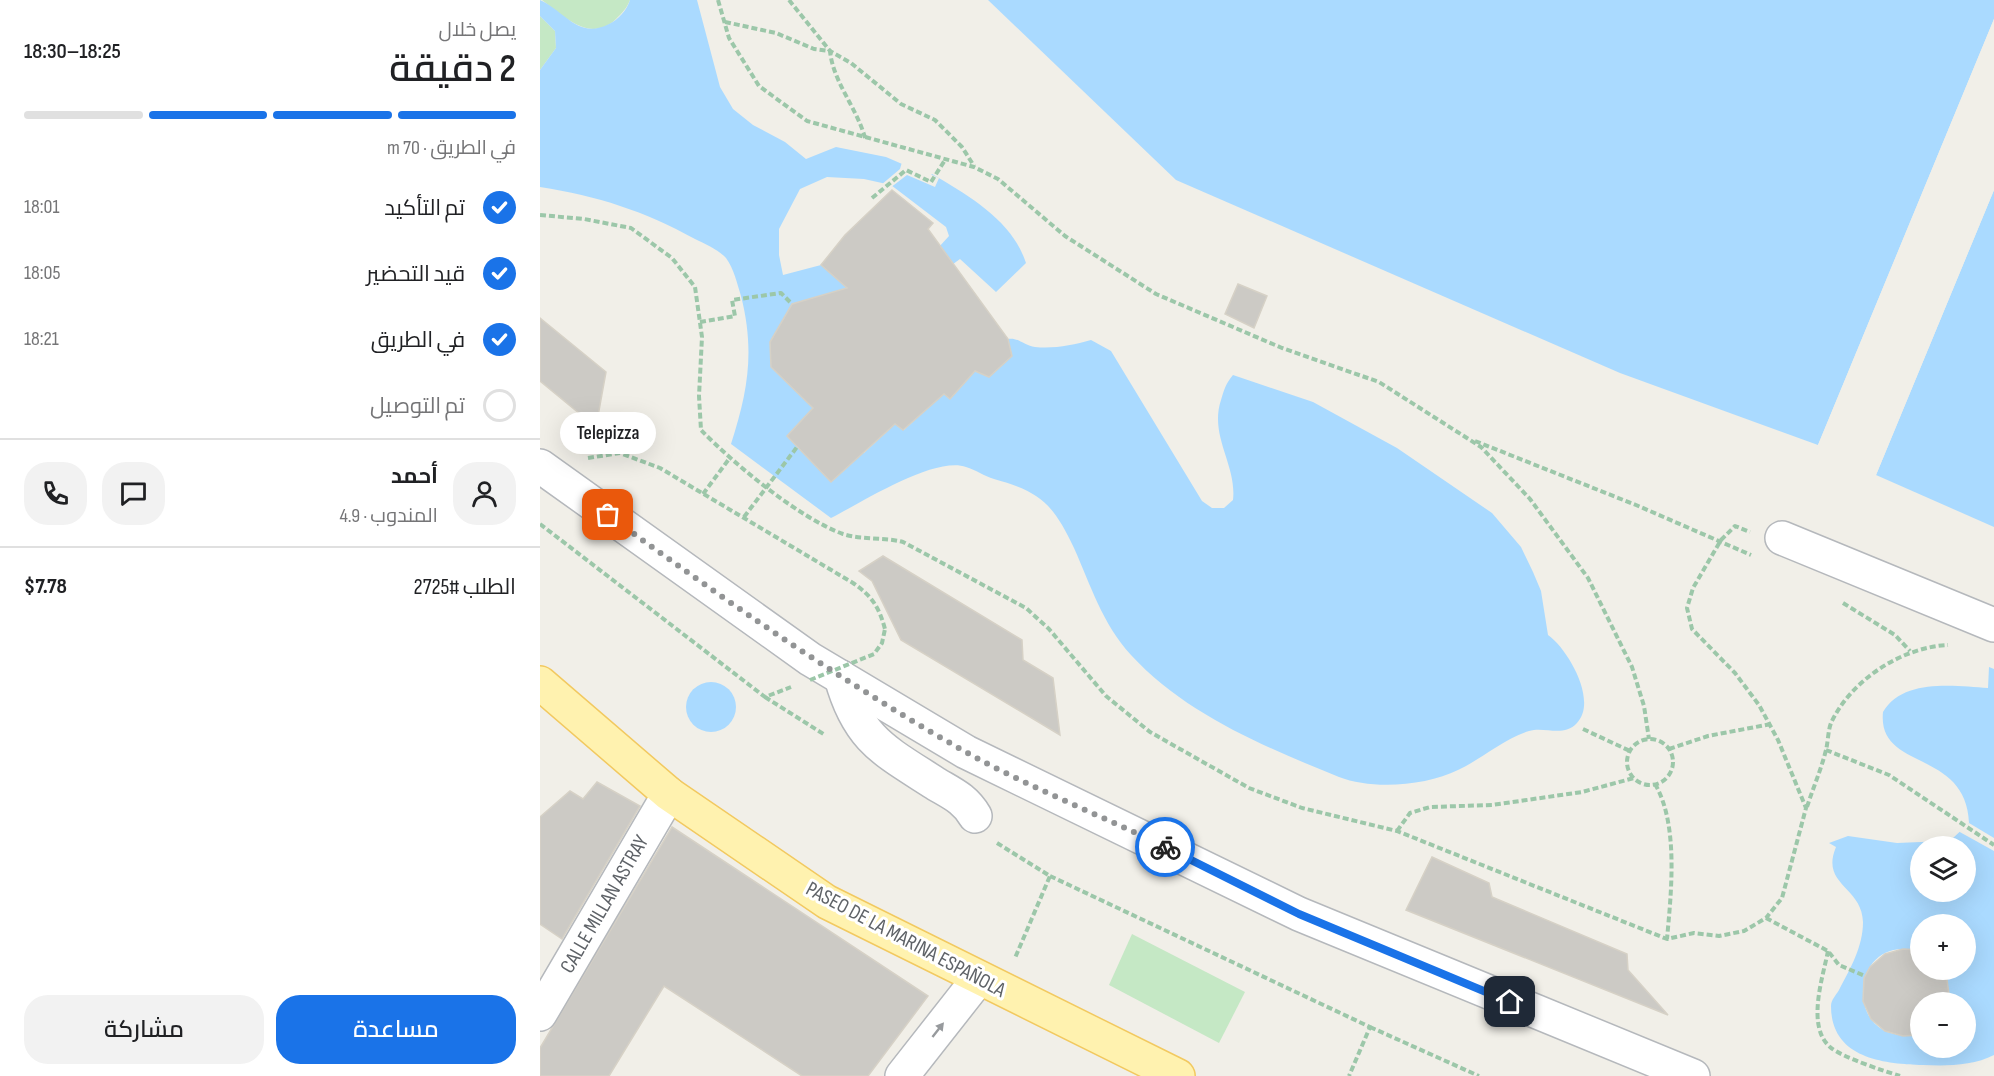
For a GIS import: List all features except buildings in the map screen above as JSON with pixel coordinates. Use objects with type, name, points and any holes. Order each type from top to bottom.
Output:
[{"type":"main road","name":"PASEO DE LA MARINA ESPAÑOLA","points":[[540,683],[669,794],[827,902],[1178,1076]]},
{"type":"street","points":[[540,466],[810,659],[849,706],[863,731],[884,750],[958,795],[975,816]]},
{"type":"street","points":[[1786,539],[1994,625]]},
{"type":"street","points":[[826,679],[966,752],[1299,914],[1693,1076]]},
{"type":"street","name":"CALLE MILLAN ASTRAY","points":[[540,1014],[669,794]]},
{"type":"street","points":[[902,1076],[979,978]]},
{"type":"path","points":[[718,0],[729,38],[759,86],[807,121],[974,167],[998,179],[1065,236],[1156,294],[1282,348],[1379,382],[1481,447],[1530,499],[1588,578],[1632,667],[1644,706],[1649,739]]},
{"type":"path","points":[[789,0],[830,51],[851,63],[901,104],[935,120],[962,147],[974,167]]},
{"type":"path","points":[[725,22],[776,33],[814,49],[830,51]]},
{"type":"path","points":[[830,51],[831,66],[860,120],[865,138]]},
{"type":"path","points":[[872,198],[906,170],[931,182],[945,160]]},
{"type":"path","points":[[540,214],[631,228],[672,258],[695,287],[700,322],[701,430],[729,459],[814,520],[846,535],[887,537],[903,542],[1026,608],[1049,629],[1106,696],[1150,732],[1249,788],[1302,808],[1397,831],[1667,939],[1694,933],[1719,936],[1744,931],[1766,918],[1782,898],[1806,808],[1826,750],[1831,724],[1848,699],[1862,684],[1910,651],[1947,644],[1957,648]]},
{"type":"path","points":[[700,322],[735,316],[732,300],[781,293],[792,304]]},
{"type":"path","points":[[1465,437],[1721,540],[1752,556]]},
{"type":"path","points":[[744,517],[797,447]]},
{"type":"path","points":[[540,524],[765,697],[826,679],[874,654],[882,643],[885,629],[880,610],[869,594],[660,468],[620,453],[586,458]]},
{"type":"path","points":[[703,494],[729,459]]},
{"type":"path","points":[[1786,539],[1787,544],[1735,526],[1721,540],[1693,588],[1687,608],[1692,629],[1735,674],[1771,724],[1806,808]]},
{"type":"path","points":[[1836,600],[1895,635],[1910,651]]},
{"type":"path","points":[[1669,749],[1708,736],[1771,724]]},
{"type":"path","points":[[1583,729],[1630,751]]},
{"type":"path","points":[[1634,778],[1627,766],[1630,751],[1635,744],[1649,739],[1657,740],[1669,749],[1673,764],[1667,777],[1654,784]]},
{"type":"path","points":[[1826,750],[1888,776],[1994,845]]},
{"type":"path","points":[[1397,831],[1410,813],[1430,807],[1492,805],[1582,792],[1634,778],[1654,784],[1660,793],[1672,851],[1667,939]]},
{"type":"path","points":[[1050,876],[1479,1076]]},
{"type":"path","points":[[1766,918],[1828,951],[1839,965],[1865,976]]},
{"type":"path","points":[[1828,951],[1818,1013],[1820,1029],[1830,1047],[1900,1076]]},
{"type":"path","points":[[1349,1076],[1370,1027]]},
{"type":"green space","points":[[542,0],[630,0],[616,19],[607,26],[597,29],[587,28],[568,20]]},
{"type":"green space","points":[[540,16],[555,31],[556,48],[540,70]]},
{"type":"green space","points":[[1132,934],[1245,992],[1219,1043],[1109,985]]},
{"type":"water","points":[[540,0],[572,22],[589,29],[609,24],[619,17],[630,0],[697,0],[720,87],[733,109],[753,125],[785,142],[806,159],[836,147],[886,157],[930,176],[932,174],[974,200],[1011,234],[1026,263],[996,292],[960,259],[890,310],[861,337],[822,295],[792,304],[770,342],[771,367],[794,389],[818,402],[788,436],[831,482],[847,468],[832,451],[848,437],[864,453],[895,424],[904,430],[927,409],[926,377],[950,399],[975,371],[989,377],[1012,356],[1008,339],[1042,347],[1063,346],[1091,340],[1111,351],[1202,501],[1212,508],[1224,508],[1233,500],[1233,487],[1218,426],[1218,413],[1224,390],[1233,375],[1313,402],[1397,448],[1492,513],[1521,547],[1541,591],[1548,635],[1564,652],[1578,676],[1584,702],[1583,713],[1577,723],[1560,731],[1529,731],[1501,744],[1467,765],[1431,780],[1383,785],[1352,781],[1283,754],[1228,727],[1201,712],[1152,676],[1131,655],[1112,630],[1059,520],[1044,502],[1023,489],[966,467],[952,465],[917,474],[831,518],[731,444],[742,406],[748,371],[748,335],[741,296],[726,258],[707,245],[639,213],[582,195],[540,187],[540,70],[556,48],[555,31],[540,16]],"holes":[[[827,177],[864,179],[891,185],[946,227],[949,236],[918,270],[873,311],[821,265],[783,275],[779,255],[779,229],[800,189]]]},
{"type":"water","points":[[988,0],[1994,0],[1994,19],[1818,445],[1620,373],[1176,180]]},
{"type":"water","points":[[1994,190],[1994,527],[1876,475]]},
{"type":"water","points":[[1989,667],[1994,669],[1994,1055],[1986,1059],[1950,1065],[1892,1063],[1862,1055],[1850,1047],[1840,1037],[1833,1023],[1832,1002],[1855,958],[1861,940],[1863,922],[1856,900],[1833,870],[1836,847],[1829,843],[1848,836],[1897,843],[1910,842],[1910,902],[1976,902],[1976,836],[1955,836],[1969,823],[1964,799],[1953,782],[1939,771],[1893,744],[1885,731],[1883,712],[1892,701],[1916,689],[1946,686],[1988,688]],"holes":[[[1910,914],[1976,914],[1976,980],[1946,980],[1948,992],[1976,992],[1976,1058],[1910,1058],[1910,1033],[1894,1034],[1876,1025],[1866,1010],[1863,991],[1867,973],[1878,958],[1896,950],[1910,951]]]},
{"type":"water","points":[[706,682],[716,682],[729,689],[736,702],[736,712],[729,725],[716,732],[706,732],[697,728],[690,721],[686,712],[686,702],[690,693],[697,686]]},
{"type":"pier","points":[[1994,19],[1994,26],[1821,447],[1818,445]]},
{"type":"pier","points":[[902,162],[939,178],[935,187],[907,175],[890,188],[881,185],[900,169]]},
{"type":"pier","points":[[1994,187],[1994,190],[1876,475],[1874,474]]},
{"type":"pier","points":[[1969,823],[1994,838],[1994,851],[1976,841],[1976,836],[1967,836],[1958,831]]},
{"type":"way so far","points":[[608,515],[810,659],[966,752],[1165,847]]},
{"type":"place","name":"Telepizza","points":[[608,515]]},
{"type":"route","points":[[1165,847],[1299,914],[1510,1002]]}]
